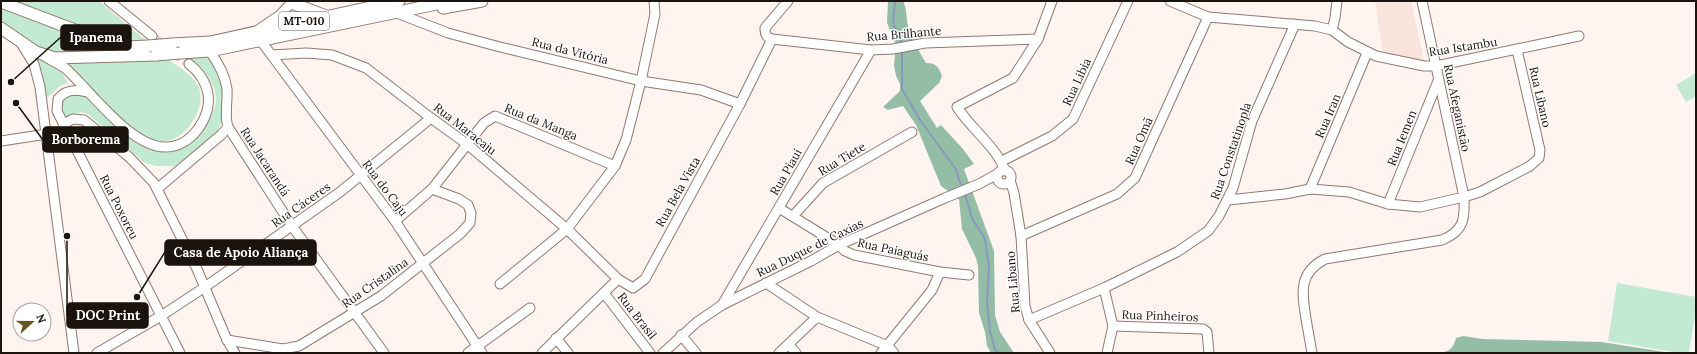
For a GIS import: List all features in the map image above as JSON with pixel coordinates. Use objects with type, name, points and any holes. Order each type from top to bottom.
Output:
[{"type":"main road","name":"MT-010","points":[[1,28],[20,42],[42,54],[65,58],[156,55],[210,51],[326,16],[399,1]]},
{"type":"main road","name":"MT-010","points":[[1,2],[112,44],[124,46],[150,41],[172,44],[258,37],[397,13],[413,8],[451,1]]},
{"type":"main road","name":"MT-010","points":[[397,13],[413,13],[482,1]]},
{"type":"main road","points":[[293,2],[326,16]]},
{"type":"street","points":[[110,1],[150,41]]},
{"type":"street","points":[[500,284],[567,229],[615,166],[626,140],[641,81],[655,14],[654,1]]},
{"type":"street","points":[[772,39],[765,34],[765,28],[788,1]]},
{"type":"street","points":[[1002,161],[963,117],[957,107],[1013,78],[1038,39],[1052,1]]},
{"type":"street","name":"Rua Libia","points":[[1002,161],[1052,136],[1073,119],[1128,1]]},
{"type":"street","name":"Rua Istambu","points":[[1170,1],[1208,17],[1315,26],[1332,30],[1367,53],[1394,60],[1436,66],[1579,36]]},
{"type":"street","points":[[1332,30],[1337,1]]},
{"type":"street","name":"Rua Afeganistão","points":[[1312,353],[1302,291],[1306,278],[1314,266],[1325,259],[1442,240],[1451,236],[1461,226],[1465,208],[1464,197],[1422,1]]},
{"type":"street","points":[[258,37],[293,2]]},
{"type":"street","name":"Rua da Vitória","points":[[397,13],[456,35],[641,81],[701,90],[740,104]]},
{"type":"street","name":"Rua Omã","points":[[1021,236],[1118,194],[1135,178],[1208,17]]},
{"type":"street","name":"Rua Constatinopla","points":[[1029,320],[1104,288],[1176,252],[1208,231],[1228,200],[1233,188],[1252,121],[1295,24]]},
{"type":"street","name":"Rua do Caju","points":[[258,37],[395,221],[480,350]]},
{"type":"street","name":"Rua Brilhante","points":[[772,39],[871,50],[893,49],[925,43],[1038,39]]},
{"type":"street","name":"Rua Bela Vista","points":[[618,279],[633,288],[644,278],[740,104],[772,39]]},
{"type":"street","points":[[20,42],[31,58],[37,73],[47,134],[74,353]]},
{"type":"street","name":"Rua Piaui","points":[[722,305],[871,50]]},
{"type":"street","name":"Rua Libano","points":[[1464,197],[1480,192],[1530,166],[1539,158],[1540,150],[1517,50]]},
{"type":"street","name":"Rua Jacarandá","points":[[210,51],[221,67],[224,76],[227,89],[226,122],[228,127],[292,226],[356,312],[384,353]]},
{"type":"street","name":"Rua Iran","points":[[1310,189],[1367,53]]},
{"type":"street","points":[[42,54],[65,68],[87,92],[124,126],[146,142],[163,148],[176,146],[186,141],[196,130],[207,111],[208,95],[205,82],[196,70],[189,64]]},
{"type":"street","name":"Rua Maracaju","points":[[272,55],[332,55],[366,68],[467,144],[567,229],[618,279]]},
{"type":"street","name":"Rua Iemen","points":[[1388,204],[1438,81]]},
{"type":"street","name":"Rua Poxoreu","points":[[87,92],[68,91],[58,99],[56,107],[180,353]]},
{"type":"street","name":"Rua da Manga","points":[[467,144],[484,123],[495,116],[615,166]]},
{"type":"street","name":"Rua Cáceres","points":[[97,353],[161,316],[292,226],[360,176],[431,118]]},
{"type":"street","points":[[64,124],[70,120],[77,119],[87,122],[154,182],[205,287],[227,340],[235,353]]},
{"type":"street","points":[[157,189],[221,135],[228,127]]},
{"type":"street","name":"Rua Tiete","points":[[793,216],[824,183],[912,132]]},
{"type":"street","points":[[1,141],[47,134]]},
{"type":"street","points":[[395,221],[432,189],[467,144]]},
{"type":"street","name":"Rua Libano","points":[[1002,161],[1002,172],[997,178],[1006,183],[1015,204],[1021,236],[1025,306],[1029,320],[1050,353]]},
{"type":"street","name":"Rua Duque de Caxias","points":[[663,353],[681,335],[722,305],[811,261],[839,245],[958,192],[975,186],[1002,172]]},
{"type":"street","name":"Rua Duque de Caxias","points":[[975,186],[1006,183]]},
{"type":"street","name":"Rua Cristalina","points":[[227,340],[283,349],[299,346],[381,296],[460,234],[470,223],[468,205],[459,199],[432,189]]},
{"type":"street","points":[[1228,200],[1285,194],[1310,189],[1349,192],[1388,204],[1420,207],[1464,197]]},
{"type":"street","name":"Rua Paiaguás","points":[[779,208],[839,245],[845,251],[854,255],[940,272],[969,275]]},
{"type":"street","points":[[881,353],[932,290],[940,272]]},
{"type":"street","points":[[542,353],[618,279]]},
{"type":"street","points":[[766,282],[817,317],[888,346],[894,353]]},
{"type":"street","points":[[1104,288],[1113,326],[1107,353]]},
{"type":"street","name":"Rua Brasil","points":[[604,293],[650,353]]},
{"type":"street","points":[[468,353],[480,350],[530,308]]},
{"type":"street","points":[[780,353],[817,317]]},
{"type":"street","name":"Rua Pinheiros","points":[[1113,326],[1203,329],[1207,332],[1210,353]]},
{"type":"street","points":[[681,335],[696,353]]},
{"type":"street","points":[[556,338],[568,353]]},
{"type":"street","points":[[789,345],[796,353]]},
{"type":"shaded area","points":[[1375,1],[1411,1],[1424,61],[1383,53]]},
{"type":"green space","points":[[13,1],[99,1],[145,40],[116,39]]},
{"type":"green space","points":[[888,1],[903,1],[911,36],[926,63],[937,66],[942,76],[939,83],[920,101],[937,128],[941,125],[963,149],[974,164],[964,169],[994,251],[995,315],[1000,332],[1014,353],[991,353],[987,346],[985,332],[979,313],[978,266],[976,258],[962,229],[959,199],[941,186],[916,125],[903,106],[888,110],[883,107],[900,91],[900,84],[896,76],[894,65],[896,45],[887,23]]},
{"type":"green space","points":[[1,5],[126,50],[58,53],[39,48],[1,23]]},
{"type":"green space","points":[[205,55],[216,64],[222,75],[224,108],[222,121],[218,130],[210,140],[177,166],[156,166],[145,163],[88,114],[82,112],[63,117],[59,103],[68,95],[83,94],[109,118],[155,149],[197,133],[206,125],[214,109],[216,100],[215,92],[208,76],[189,57]]},
{"type":"green space","points":[[35,58],[59,68],[68,83],[60,86],[47,98]]},
{"type":"green space","points":[[168,59],[194,79],[201,95],[198,111],[190,126],[178,137],[165,141],[147,138],[125,125],[102,105],[65,62]]},
{"type":"green space","points":[[1696,73],[1696,96],[1686,102],[1676,85]]},
{"type":"green space","points":[[1617,283],[1696,297],[1696,309],[1689,353],[1679,353],[1608,341]]},
{"type":"green space","points":[[1463,336],[1483,339],[1602,342],[1671,353],[1440,353],[1451,349],[1456,338]]},
{"type":"waterway","points":[[895,1],[893,23],[902,45]]},
{"type":"waterway","points":[[902,50],[902,89],[920,120],[955,168],[962,188]]},
{"type":"waterway","points":[[965,194],[972,218],[985,239],[989,267],[987,302],[990,331],[995,350],[999,353]]},
{"type":"tunnel","points":[[152,36],[189,64]]},
{"type":"place","name":"Ipanema","points":[[11,82]]},
{"type":"place","name":"Borborema","points":[[16,103]]},
{"type":"place","name":"DOC Print","points":[[67,236]]},
{"type":"place","name":"Casa de Apoio Aliança","points":[[137,297]]}]
